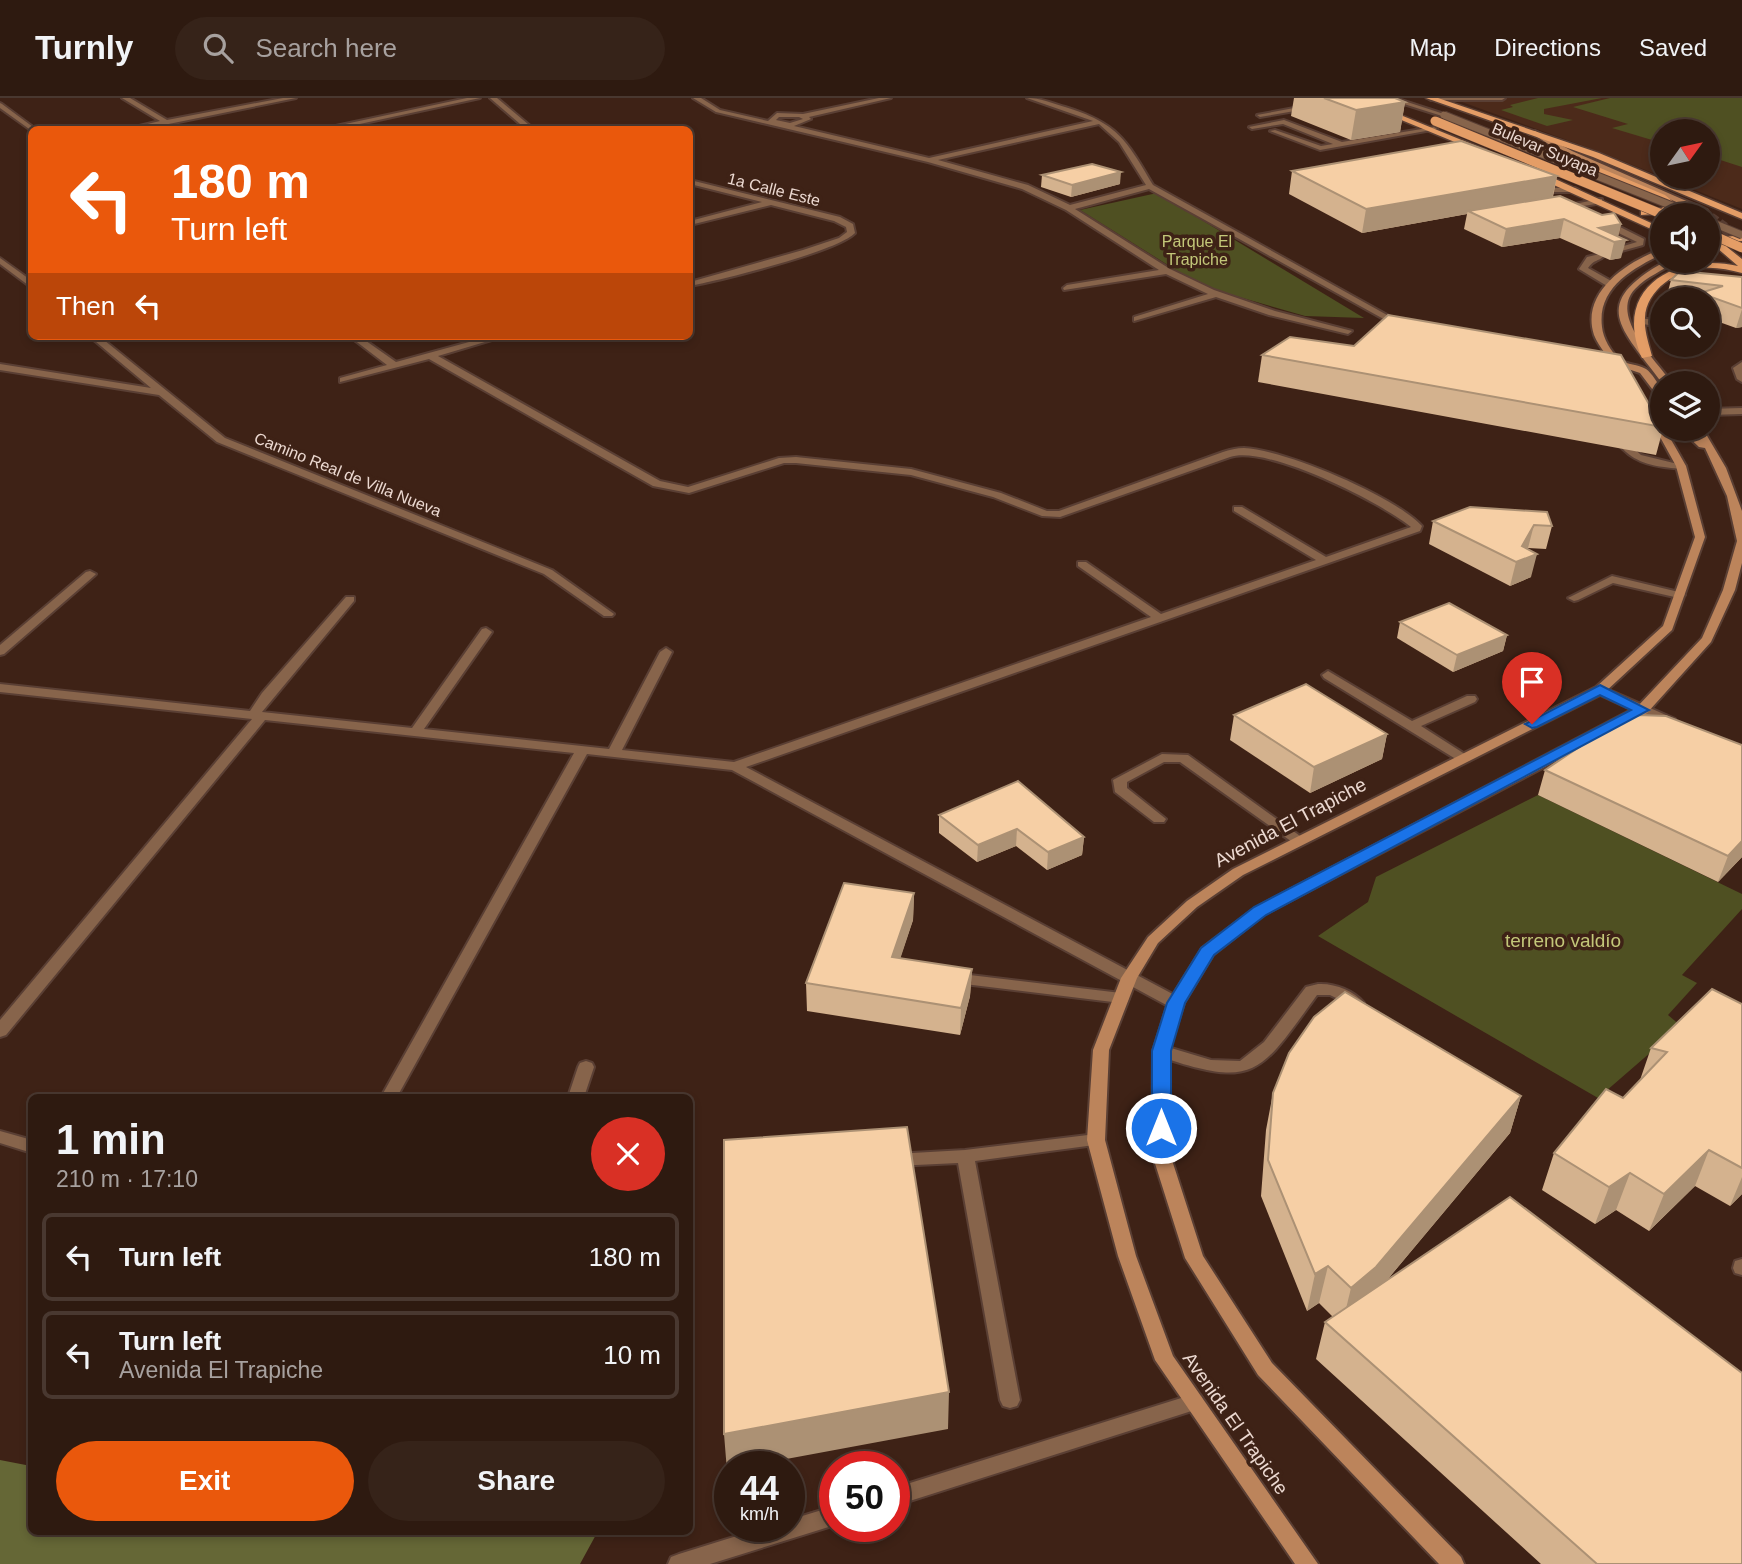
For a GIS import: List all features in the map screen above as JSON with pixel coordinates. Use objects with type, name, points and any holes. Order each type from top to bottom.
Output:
[{"type":"main road","points":[[1370,98],[1417,110]]},
{"type":"main road","points":[[1431,98],[1595,155],[1742,216]]},
{"type":"main road","points":[[1354,99],[1417,110]]},
{"type":"main road","points":[[1354,99],[1390,118],[1434,125],[1650,225]]},
{"type":"main road","name":"Bulevar Suyapa","points":[[1417,110],[1434,125],[1650,210]]},
{"type":"main road","points":[[1510,124],[1542,147],[1662,197],[1672,205],[1671,208],[1654,213],[1616,209]]},
{"type":"main road","points":[[1532,132],[1569,153],[1677,203]]},
{"type":"main road","points":[[1720,230],[1742,234]]},
{"type":"main road","points":[[1742,234],[1729,239],[1721,247],[1742,264]]},
{"type":"main road","points":[[1720,238],[1742,247]]},
{"type":"main road","points":[[1610,284],[1627,270],[1650,258]]},
{"type":"main road","points":[[1646,356],[1639,321],[1647,295],[1672,273],[1702,264],[1742,270]]},
{"type":"main road","points":[[1650,273],[1640,278],[1622,300],[1625,326],[1658,371]]},
{"type":"main road","name":"Avenida El Trapiche","points":[[1307,1564],[1165,1360],[1127,1256],[1096,1140],[1101,1050],[1129,978],[1153,940],[1192,904],[1238,872],[1600,690],[1668,627],[1700,537],[1681,466],[1631,386],[1612,363],[1598,335],[1596,311],[1599,299],[1610,284]]},
{"type":"main road","points":[[1612,363],[1643,371],[1650,380]]},
{"type":"main road","points":[[1698,441],[1719,460]]},
{"type":"main road","points":[[1453,1564],[1265,1369],[1194,1258],[1161,1154],[1161,1051],[1176,1003],[1207,952],[1260,911],[1642,710],[1707,639],[1729,590],[1742,542],[1738,509],[1719,460],[1706,441]]},
{"type":"street","points":[[125,98],[166,122]]},
{"type":"street","points":[[146,126],[288,98]]},
{"type":"street","points":[[340,126],[477,98]]},
{"type":"street","points":[[493,98],[525,126]]},
{"type":"street","points":[[696,98],[718,111],[930,160],[1025,187],[1069,208],[1167,271],[1216,294],[1272,313],[1348,331]]},
{"type":"street","points":[[773,124],[799,124],[808,119],[804,116],[888,98]]},
{"type":"street","points":[[1030,98],[1100,122],[1123,145],[1150,186],[1408,328]]},
{"type":"street","points":[[1388,98],[1417,110],[1444,115],[1673,203]]},
{"type":"street","points":[[1402,98],[1417,110]]},
{"type":"street","points":[[1431,98],[1498,99]]},
{"type":"street","points":[[1491,118],[1487,107],[1498,99]]},
{"type":"street","points":[[1260,114],[1323,105]]},
{"type":"street","points":[[0,106],[28,126]]},
{"type":"street","points":[[1364,113],[1390,118]]},
{"type":"street","points":[[930,160],[1100,122]]},
{"type":"street","points":[[1252,127],[1284,122],[1341,145]]},
{"type":"street","points":[[1273,131],[1315,148],[1413,133],[1434,125]]},
{"type":"street","points":[[1401,128],[1413,133]]},
{"type":"street","name":"1a Calle Este","points":[[693,183],[837,219],[850,226],[851,233],[842,240],[693,283]]},
{"type":"street","points":[[1069,208],[1150,186]]},
{"type":"street","points":[[1526,189],[1576,190]]},
{"type":"street","points":[[1558,208],[1599,201]]},
{"type":"street","points":[[693,222],[769,202]]},
{"type":"street","points":[[1569,206],[1580,211]]},
{"type":"street","points":[[1591,216],[1641,241],[1610,253]]},
{"type":"street","points":[[1720,225],[1742,234]]},
{"type":"street","points":[[1600,256],[1590,259],[1583,270],[1610,284]]},
{"type":"street","points":[[0,260],[28,283]]},
{"type":"street","points":[[1066,288],[1167,271]]},
{"type":"street","points":[[1137,318],[1216,294]]},
{"type":"street","points":[[1639,321],[1650,322]]},
{"type":"street","name":"Camino Real de Villa Nueva","points":[[98,340],[228,444],[548,572],[608,614]]},
{"type":"street","points":[[359,340],[395,366]]},
{"type":"street","points":[[343,380],[488,340]]},
{"type":"street","points":[[431,356],[657,484],[677,490],[689,490],[783,460],[796,460],[911,472],[997,495],[1045,514],[1060,514],[1216,458],[1243,451],[1324,476],[1378,502],[1417,526],[1416,529],[735,766]]},
{"type":"street","points":[[1742,365],[1738,368],[1742,379]]},
{"type":"street","points":[[0,367],[161,393]]},
{"type":"street","points":[[1720,412],[1742,411]]},
{"type":"street","points":[[1608,422],[1628,451],[1640,460],[1681,466]]},
{"type":"street","points":[[1628,451],[1630,466]]},
{"type":"street","points":[[1238,509],[1325,561]]},
{"type":"street","points":[[1082,564],[1160,618]]},
{"type":"street","points":[[0,651],[90,573]]},
{"type":"street","points":[[1574,598],[1612,579],[1679,595]]},
{"type":"street","points":[[0,1031],[257,716],[266,696],[351,600]]},
{"type":"street","points":[[416,732],[486,632]]},
{"type":"street","points":[[613,754],[666,652]]},
{"type":"street","points":[[1328,675],[1464,758]]},
{"type":"street","points":[[0,688],[735,766],[1176,1003]]},
{"type":"street","points":[[1600,690],[1680,726]]},
{"type":"street","points":[[1410,726],[1471,699]]},
{"type":"street","points":[[391,1094],[582,751]]},
{"type":"street","points":[[1159,819],[1120,789],[1119,779],[1162,758],[1183,758],[1300,841]]},
{"type":"street","points":[[951,978],[1121,999]]},
{"type":"street","points":[[1161,1051],[1207,1066],[1243,1067],[1262,1054],[1312,991],[1322,987],[1332,989],[1368,1010]]},
{"type":"street","points":[[577,1094],[586,1067]]},
{"type":"street","points":[[0,1137],[28,1146]]},
{"type":"street","points":[[873,1161],[965,1156],[1096,1140]]},
{"type":"street","points":[[965,1156],[1010,1400]]},
{"type":"street","points":[[910,1491],[1194,1402]]},
{"type":"street","points":[[679,1564],[819,1520]]},
{"type":"shaded area","points":[[1451,98],[1742,98],[1742,209],[1693,189],[1720,189],[1720,119],[1650,119],[1650,172]]},
{"type":"green space","points":[[1538,98],[1602,98],[1544,109],[1544,114],[1573,120],[1547,126],[1501,110]]},
{"type":"green space","points":[[1610,98],[1742,98],[1742,167],[1720,160],[1720,119],[1650,119],[1650,139],[1612,128],[1628,124],[1573,107]]},
{"type":"green space","name":"Parque El Trapiche","points":[[1157,193],[1364,318],[1305,316],[1222,292],[1187,277],[1080,210]]},
{"type":"green space","name":"terreno valdío","points":[[1538,795],[1742,894],[1742,909],[1682,975],[1697,983],[1668,1015],[1681,1026],[1598,1098],[1318,936],[1368,902],[1376,877]]},
{"type":"green space","points":[[0,1460],[28,1465],[28,1535],[596,1535],[580,1564],[0,1564]]},
{"type":"building","points":[[1324,98],[1395,98],[1405,102],[1356,110]]},
{"type":"building","points":[[1461,141],[1557,176],[1366,209],[1292,171]]},
{"type":"building","points":[[1092,164],[1121,172],[1072,185],[1042,175]]},
{"type":"building","points":[[1560,196],[1602,215],[1614,213],[1621,224],[1599,228],[1626,240],[1614,242],[1564,219],[1506,229],[1468,211]]},
{"type":"building","points":[[1678,273],[1742,277],[1742,308],[1720,300],[1720,287],[1723,286],[1671,280]]},
{"type":"building","points":[[1388,315],[1621,355],[1650,406],[1650,425],[1262,355],[1290,337],[1354,346]]},
{"type":"building","points":[[1470,507],[1547,512],[1552,526],[1534,525],[1522,546],[1537,554],[1516,562],[1433,521]]},
{"type":"building","points":[[1449,603],[1507,635],[1457,655],[1400,622]]},
{"type":"building","points":[[1306,684],[1387,734],[1314,767],[1234,715]]},
{"type":"building","points":[[1638,715],[1666,716],[1742,745],[1742,841],[1728,856],[1545,770],[1615,723]]},
{"type":"building","points":[[1018,781],[1084,837],[1048,852],[1017,829],[978,845],[939,815]]},
{"type":"building","points":[[844,883],[914,893],[892,957],[972,969],[961,1008],[806,983]]},
{"type":"building","points":[[1712,989],[1742,1004],[1742,1168],[1709,1150],[1664,1194],[1630,1173],[1609,1187],[1554,1153],[1606,1089],[1623,1098],[1667,1052],[1651,1048]]},
{"type":"building","points":[[1345,992],[1521,1096],[1376,1267],[1351,1288],[1328,1266],[1315,1274],[1268,1160],[1273,1093],[1289,1053],[1314,1017]]},
{"type":"building","points":[[907,1127],[949,1392],[724,1434],[724,1140]]},
{"type":"building","points":[[1510,1197],[1742,1373],[1742,1564],[1597,1564],[1325,1322]]},
{"type":"tunnel","points":[[1720,222],[1727,227],[1725,234],[1720,237]]},
{"type":"route","points":[[1161,1128],[1161,1051],[1176,1003],[1207,952],[1260,911],[1642,710],[1600,690],[1532,724]]}]
